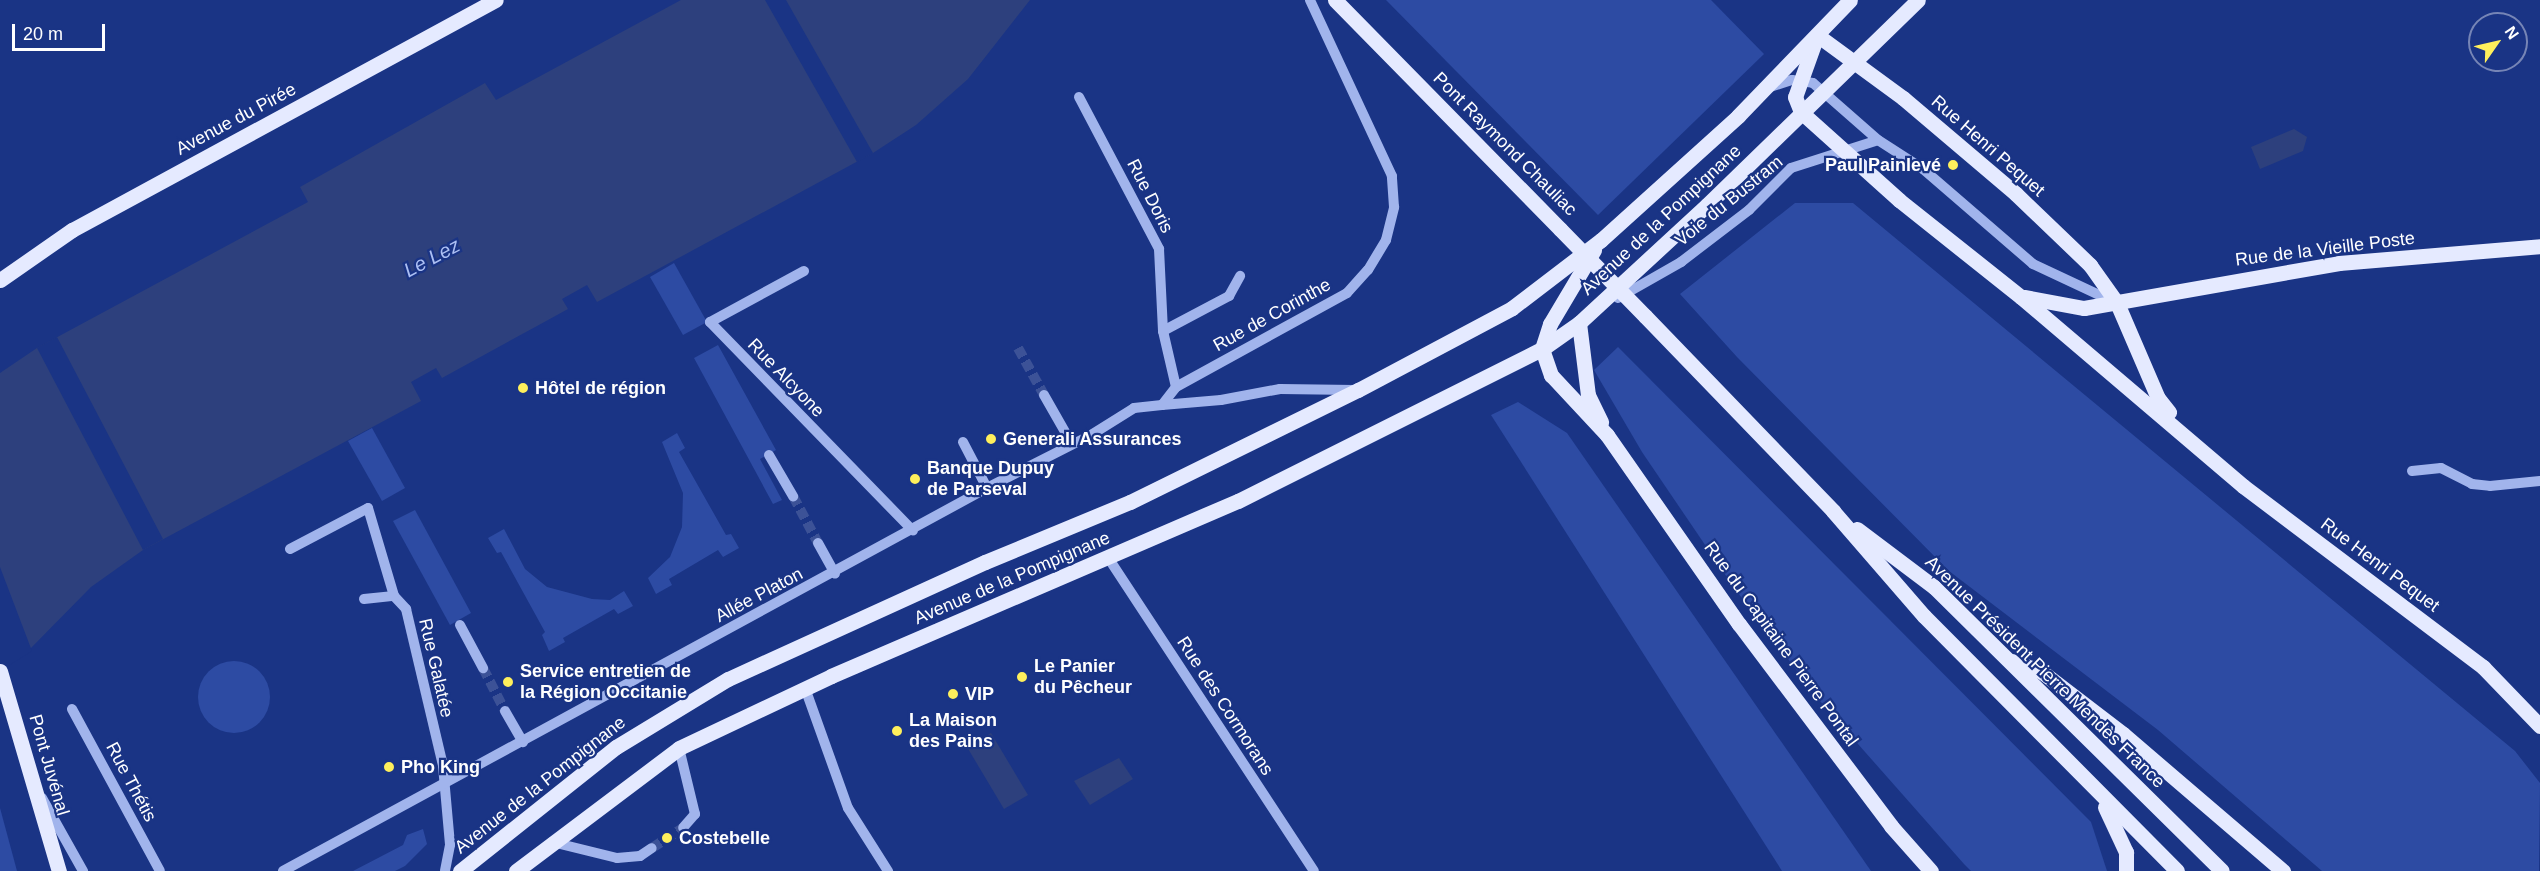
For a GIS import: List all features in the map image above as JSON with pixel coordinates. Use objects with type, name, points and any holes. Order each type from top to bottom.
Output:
[{"type":"main road","name":"Avenue du Pirée","points":[[0,280],[72,230],[496,0]]},
{"type":"main road","name":"Pont Raymond Chauliac","points":[[1335,0],[1645,316]]},
{"type":"main road","name":"Avenue de la Pompignane","points":[[460,871],[616,747],[728,679],[985,562],[1130,502],[1358,390],[1512,308],[1600,240],[1765,88],[1850,0]]},
{"type":"main road","name":"Avenue de la Pompignane","points":[[516,871],[679,748],[805,688],[1109,559],[1238,501],[1542,349],[1579,323],[1801,112],[1854,65],[1918,0]]},
{"type":"main road","name":"Avenue de la Pompignane","points":[[1801,112],[1795,97],[1799,80],[1817,35]]},
{"type":"main road","name":"Rue Henri Pequet","points":[[1817,35],[1854,65],[1903,98],[2016,194],[2090,265],[2117,303],[2158,398],[2191,438]]},
{"type":"main road","name":"Rue Henri Pequet","points":[[1801,112],[1845,149],[1899,200],[2021,297],[2191,438],[2243,486],[2483,667],[2540,726]]},
{"type":"main road","name":"Avenue de la Pompignane","points":[[1542,349],[1559,308],[1600,240]]},
{"type":"main road","name":"Rue de la Vieille Poste","points":[[2117,303],[2339,263],[2540,246]]},
{"type":"main road","name":"Rue Henri Pequet","points":[[2021,297],[2084,308],[2117,303]]},
{"type":"main road","name":"Avenue Président Pierre Mendès France","points":[[1645,316],[1833,511],[1924,616],[2177,871]]},
{"type":"main road","name":"Rue du Capitaine Pierre Pontal","points":[[1579,323],[1588,395],[1607,435]]},
{"type":"main road","name":"Rue du Capitaine Pierre Pontal","points":[[1542,349],[1551,375],[1607,435],[1738,624],[1891,826],[1931,871]]},
{"type":"main road","name":"Avenue Président Pierre Mendès France","points":[[1833,511],[1934,587],[2222,871]]},
{"type":"main road","points":[[2006,658],[2042,672],[2283,871]]},
{"type":"main road","name":"Pont Juvénal","points":[[0,671],[59,871]]},
{"type":"main road","points":[[2097,791],[2117,828],[2126,852],[2126,871]]},
{"type":"street","name":"Rue de Corinthe","points":[[1162,405],[1176,387],[1347,292],[1368,270],[1386,240],[1394,207],[1392,176],[1310,0]]},
{"type":"street","points":[[1765,88],[1799,80],[1813,83],[1878,140],[1923,169],[2033,264],[2117,303]]},
{"type":"street","name":"Rue Doris","points":[[1079,97],[1159,249],[1162,331],[1176,387]]},
{"type":"street","name":"Voie du Bustram","points":[[1579,323],[1681,262],[1749,210],[1791,168],[1878,140]]},
{"type":"street","name":"Rue Alcyone","points":[[804,271],[710,321],[758,375],[913,531]]},
{"type":"street","points":[[1162,331],[1229,296],[1240,276]]},
{"type":"street","name":"Avenue de la Pompignane","points":[[1162,405],[1221,400],[1280,389],[1358,390]]},
{"type":"street","points":[[1044,395],[1072,444]]},
{"type":"street","name":"Allée Platon","points":[[283,871],[835,574],[987,488],[1091,435],[1134,408],[1162,405]]},
{"type":"street","points":[[963,442],[987,488]]},
{"type":"street","points":[[769,455],[793,496]]},
{"type":"street","points":[[2412,471],[2441,468],[2472,484],[2490,486],[2540,481]]},
{"type":"street","points":[[290,549],[379,503]]},
{"type":"street","name":"Rue Galatée","points":[[368,508],[394,596],[406,609],[442,766],[443,786]]},
{"type":"street","points":[[818,543],[835,574]]},
{"type":"street","name":"Rue des Cormorans","points":[[1109,559],[1314,871]]},
{"type":"street","points":[[364,599],[394,596]]},
{"type":"street","points":[[460,625],[483,668]]},
{"type":"street","points":[[805,688],[848,808],[888,871]]},
{"type":"street","name":"Rue Thétis","points":[[72,709],[160,871]]},
{"type":"street","points":[[505,711],[523,742]]},
{"type":"street","points":[[679,748],[695,814],[683,828]]},
{"type":"street","points":[[34,784],[83,871]]},
{"type":"street","points":[[443,786],[450,845],[445,871]]},
{"type":"street","points":[[552,842],[618,858],[640,856],[652,848]]},
{"type":"shaded area","points":[[1386,0],[1711,0],[1764,54],[1598,215]]},
{"type":"shaded area","points":[[1795,203],[1853,203],[2515,751],[2540,783],[2539,871],[2322,871],[2158,730],[1949,571],[1737,357],[1680,294]]},
{"type":"shaded area","points":[[674,263],[707,322],[683,335],[650,277]]},
{"type":"shaded area","points":[[718,345],[776,450],[760,459],[782,500],[773,504],[694,358]]},
{"type":"shaded area","points":[[1618,347],[2091,822],[2107,871],[1971,871],[1964,864],[1820,701],[1735,589],[1642,452],[1594,370]]},
{"type":"shaded area","points":[[1518,402],[1567,433],[1871,871],[1782,871],[1491,415]]},
{"type":"shaded area","points":[[372,428],[405,488],[382,501],[348,441]]},
{"type":"shaded area","points":[[677,433],[685,448],[679,452],[726,535],[731,534],[739,548],[723,557],[718,550],[669,579],[672,585],[656,594],[648,578],[670,557],[682,527],[683,493],[662,442]]},
{"type":"shaded area","points":[[415,510],[471,613],[450,625],[393,521]]},
{"type":"shaded area","points":[[504,529],[525,569],[547,587],[592,599],[610,600],[624,591],[633,606],[618,614],[614,609],[563,638],[565,642],[549,651],[542,635],[545,632],[501,552],[497,553],[488,538]]},
{"type":"shaded area","points":[[241,661],[260,671],[268,683],[270,697],[268,711],[260,723],[248,731],[227,733],[208,723],[200,711],[198,690],[208,671],[220,663]]},
{"type":"shaded area","points":[[0,808],[17,871],[0,871]]},
{"type":"shaded area","points":[[423,829],[427,844],[405,866],[395,871],[353,871],[403,845],[407,835]]},
{"type":"water","name":"Le Lez","points":[[681,0],[1030,0],[968,79],[916,125],[873,153],[597,302],[587,285],[562,299],[568,309],[442,378],[436,368],[411,382],[421,401],[143,550],[91,587],[31,648],[0,668],[0,373],[37,348],[308,202],[300,187],[485,83],[496,100]]},
{"type":"water","points":[[2294,129],[2307,137],[2303,151],[2260,169],[2251,147]]},
{"type":"water","points":[[991,733],[1028,795],[1004,809],[967,747]]},
{"type":"water","points":[[1119,758],[1133,779],[1090,805],[1074,781]]},
{"type":"pier","points":[[765,0],[786,0],[873,153],[857,162]]},
{"type":"pier","points":[[57,337],[163,539],[143,550],[37,348]]},
{"type":"pier","points":[[0,567],[32,651],[0,671]]},
{"type":"tunnel","points":[[1018,348],[1044,395]]},
{"type":"tunnel","points":[[793,496],[818,543]]},
{"type":"tunnel","points":[[483,668],[505,711]]},
{"type":"tunnel","points":[[652,848],[683,828]]},
{"type":"place","name":"Paul Painlevé","points":[[1953,165]]},
{"type":"place","name":"Hôtel de région","points":[[523,388]]},
{"type":"place","name":"Generali Assurances","points":[[991,439]]},
{"type":"place","name":"Banque Dupuy de Parseval","points":[[915,479]]},
{"type":"place","name":"Le Panier du Pêcheur","points":[[1022,677]]},
{"type":"place","name":"Service entretien de la Région Occitanie","points":[[508,682]]},
{"type":"place","name":"VIP","points":[[953,694]]},
{"type":"place","name":"La Maison des Pains","points":[[897,731]]},
{"type":"place","name":"Pho King","points":[[389,767]]},
{"type":"place","name":"Costebelle","points":[[667,838]]}]
